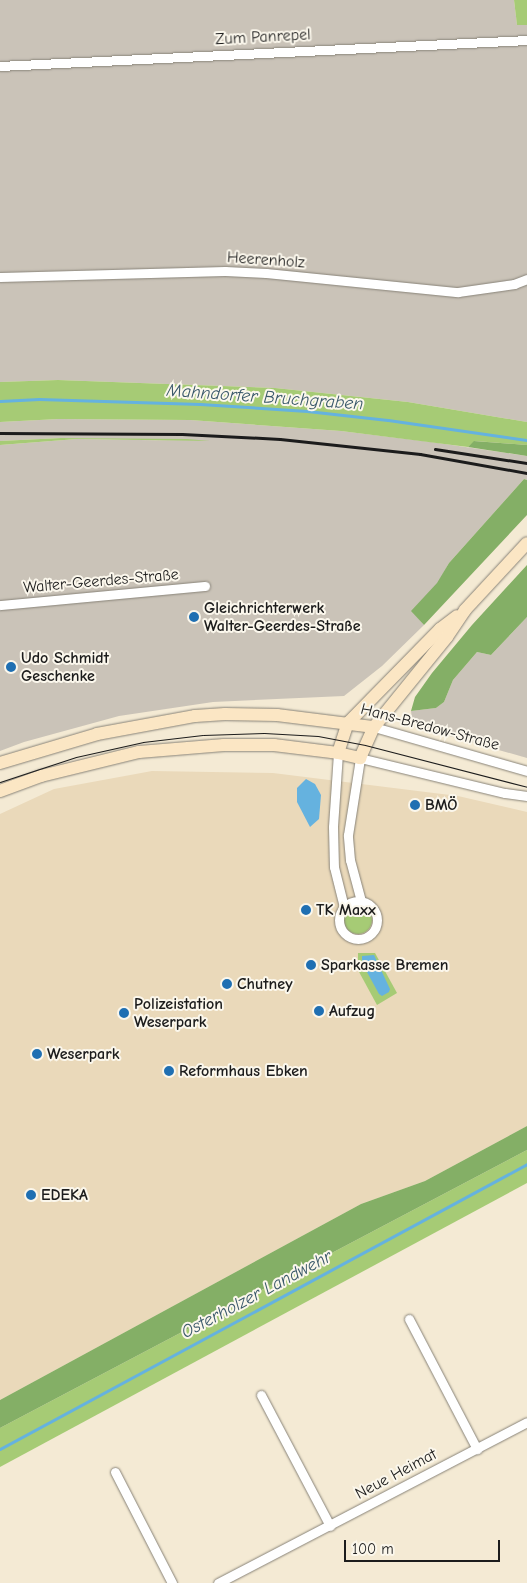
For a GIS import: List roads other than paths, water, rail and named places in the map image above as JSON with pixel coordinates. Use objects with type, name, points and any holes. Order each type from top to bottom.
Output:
[{"type":"main road","points":[[0,792],[65,769],[139,752],[224,745],[274,745],[338,753],[360,758],[374,727],[447,637],[465,610],[527,543]]},
{"type":"main road","points":[[338,753],[348,723],[440,629],[465,610]]},
{"type":"main road","name":"Hans-Bredow-Straße","points":[[0,763],[97,734],[195,716],[224,714],[277,715],[374,727]]},
{"type":"street","name":"Zum Panrepel","points":[[0,66],[527,40]]},
{"type":"street","name":"Heerenholz","points":[[0,277],[225,271],[266,273],[458,292],[514,284],[527,279]]},
{"type":"street","name":"Walter-Geerdes-Straße","points":[[0,605],[205,586]]},
{"type":"street","name":"Hans-Bredow-Straße","points":[[374,727],[527,771]]},
{"type":"street","points":[[338,753],[332,827],[334,867],[339,894],[344,907]]},
{"type":"street","points":[[361,901],[350,860],[348,835],[360,758],[505,793],[527,796]]},
{"type":"street","points":[[361,901],[372,908],[377,917],[374,932],[365,939],[354,939],[344,934],[338,920],[344,907],[352,902],[361,901]]},
{"type":"street","points":[[409,1319],[476,1449]]},
{"type":"street","points":[[261,1395],[330,1526]]},
{"type":"street","name":"Neue Heimat","points":[[218,1583],[527,1422]]},
{"type":"street","points":[[115,1472],[172,1583]]},
{"type":"water","points":[[306,779],[315,784],[321,795],[319,819],[310,827],[297,802],[297,788]]},
{"type":"water","points":[[374,955],[390,989],[389,992],[382,996],[379,994],[362,963],[362,956]]},
{"type":"waterway","name":"Mahndorfer Bruchgraben","points":[[0,401],[39,399],[200,404],[307,411],[388,420],[527,440]]},
{"type":"waterway","name":"Osterholzer Landwehr","points":[[0,1449],[527,1164]]},
{"type":"tram line","points":[[0,782],[76,757],[143,742],[203,735],[264,733],[318,736],[365,745],[527,787]]},
{"type":"railway","points":[[0,433],[182,434],[280,439],[420,454],[527,473]]},
{"type":"railway","points":[[435,449],[527,463]]},
{"type":"place","name":"Gleichrichterwerk Walter-Geerdes-Straße","points":[[194,617]]},
{"type":"place","name":"Udo Schmidt Geschenke","points":[[11,667]]},
{"type":"place","name":"BMÖ","points":[[415,805]]},
{"type":"place","name":"TK Maxx","points":[[306,910]]},
{"type":"place","name":"Sparkasse Bremen","points":[[311,965]]},
{"type":"place","name":"Chutney","points":[[227,984]]},
{"type":"place","name":"Aufzug","points":[[319,1011]]},
{"type":"place","name":"Polizeistation Weserpark","points":[[124,1013]]},
{"type":"place","name":"Weserpark","points":[[37,1054]]},
{"type":"place","name":"Reformhaus Ebken","points":[[169,1071]]},
{"type":"place","name":"EDEKA","points":[[31,1195]]}]
